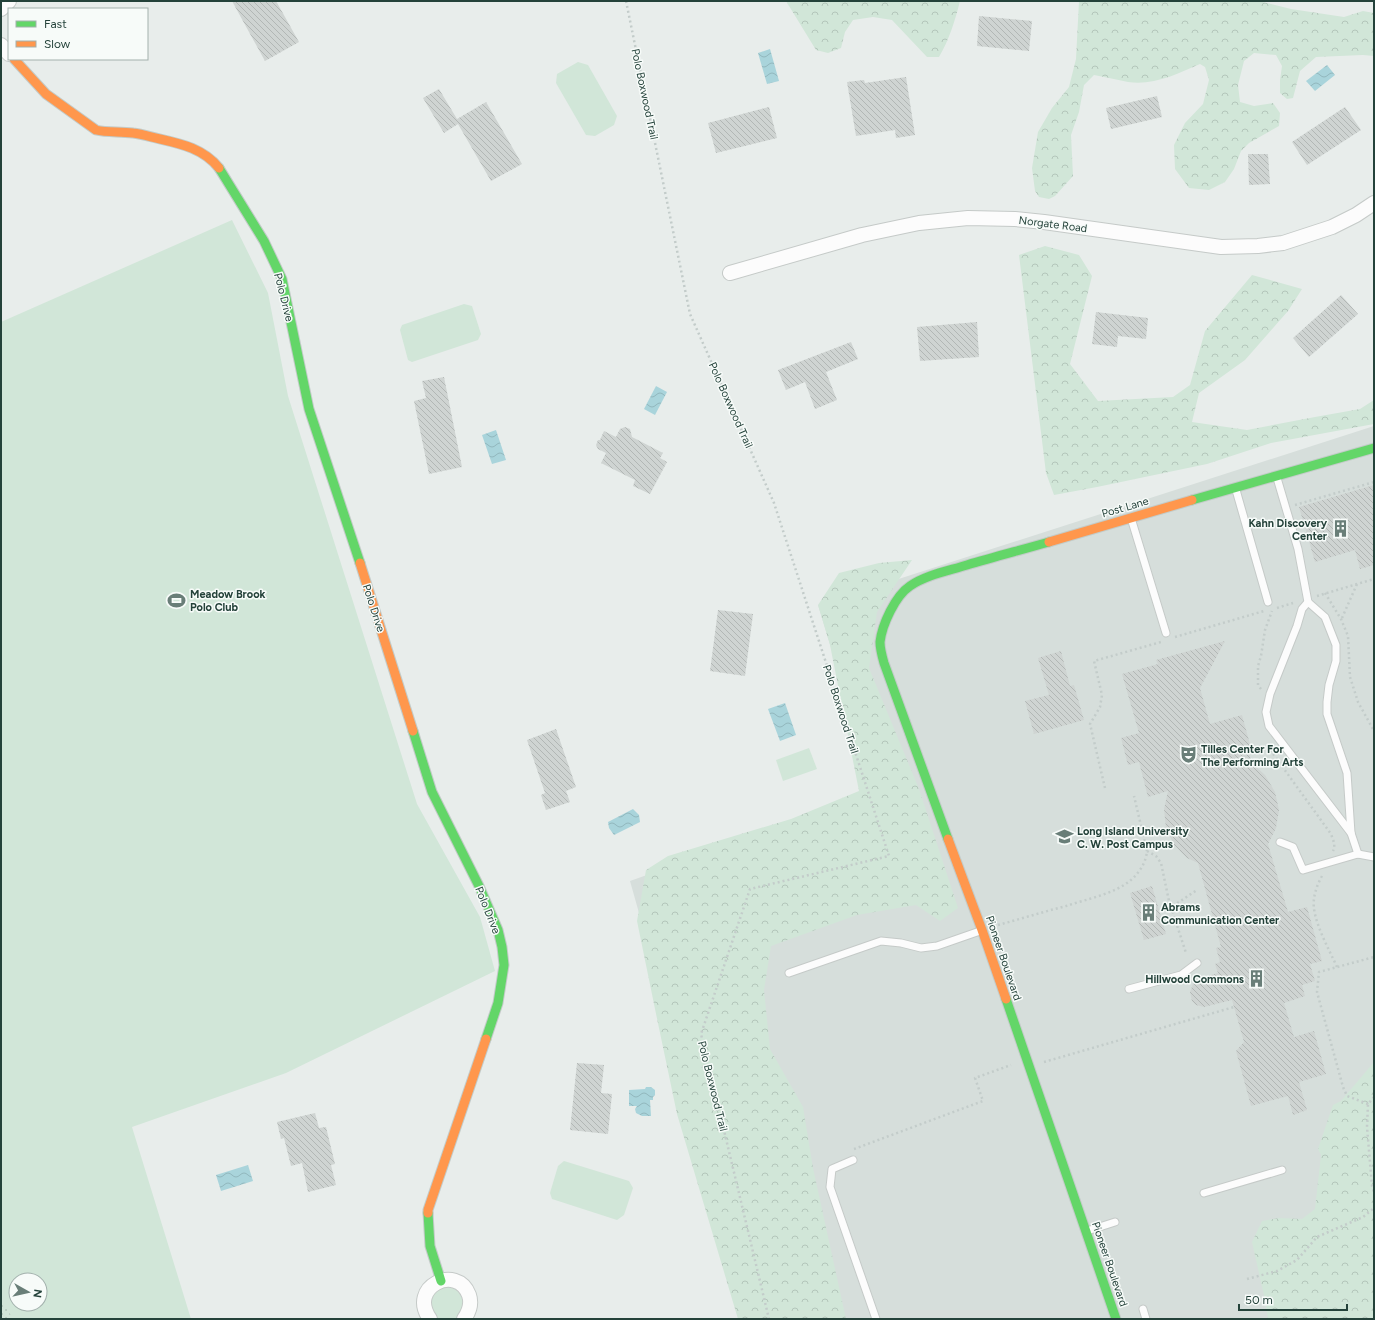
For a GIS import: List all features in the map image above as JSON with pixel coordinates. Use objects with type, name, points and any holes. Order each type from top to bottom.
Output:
[{"type":"street","points":[[1,9],[9,1]]},
{"type":"street","points":[[1,45],[8,53]]},
{"type":"street","name":"Polo Drive","points":[[15,60],[46,94],[96,130],[103,132],[132,133],[177,143],[202,153],[212,160],[223,174],[264,241],[282,279],[309,408],[347,522],[432,792],[479,886],[498,930],[502,948],[504,965],[498,1003],[428,1210],[430,1246],[440,1281]]},
{"type":"street","name":"Norgate Road","points":[[730,273],[862,235],[919,223],[968,218],[1044,222],[1221,247],[1258,246],[1283,243],[1332,227],[1356,215],[1374,203]]},
{"type":"street","name":"Post Lane","points":[[893,606],[906,588],[933,574],[1374,448]]},
{"type":"street","name":"Pioneer Boulevard","points":[[893,606],[883,629],[880,643],[882,657],[982,930],[1087,1231],[1116,1319]]},
{"type":"street","points":[[430,1319],[426,1313],[424,1298],[433,1284],[448,1280],[455,1281],[462,1285],[469,1297],[469,1312],[464,1319]]},
{"type":"lane","points":[[1276,476],[1298,549],[1308,600],[1325,617],[1336,646],[1336,661],[1329,685],[1327,714],[1347,773],[1351,833],[1358,854]]},
{"type":"lane","points":[[1236,488],[1268,602]]},
{"type":"lane","points":[[1131,518],[1166,633]]},
{"type":"lane","points":[[1308,600],[1302,609],[1297,626],[1270,694],[1266,712],[1269,726],[1351,833]]},
{"type":"lane","points":[[1280,842],[1293,847],[1302,870],[1358,854],[1374,857]]},
{"type":"lane","points":[[789,973],[881,941],[901,943],[921,948],[936,946],[982,930]]},
{"type":"lane","points":[[1130,988],[1181,975],[1197,963]]},
{"type":"lane","points":[[853,1160],[832,1169],[830,1187],[876,1319]]},
{"type":"lane","points":[[1204,1193],[1282,1170]]},
{"type":"lane","points":[[1087,1231],[1115,1222]]},
{"type":"lane","points":[[1143,1309],[1146,1319]]},
{"type":"path","name":"Polo Boxwood Trail","points":[[626,1],[690,314],[774,503],[889,856],[750,889],[701,1034],[769,1319]]},
{"type":"path","points":[[1295,505],[1374,482]]},
{"type":"path","points":[[1308,600],[1325,593],[1374,579]]},
{"type":"path","points":[[1341,619],[1357,584]]},
{"type":"path","points":[[1325,593],[1341,619],[1348,636],[1350,677],[1358,702],[1374,731]]},
{"type":"path","points":[[1105,788],[1090,724],[1100,707],[1102,695],[1094,661],[1295,602],[1293,610]]},
{"type":"path","points":[[1264,684],[1263,693],[1258,685],[1258,666],[1262,656],[1265,630],[1272,609]]},
{"type":"path","points":[[1268,739],[1271,752],[1331,834],[1334,842],[1334,848],[1317,885],[1314,900],[1315,917],[1337,967]]},
{"type":"path","points":[[982,930],[1092,898],[1120,887],[1132,879],[1146,859],[1147,851],[1134,796]]},
{"type":"path","points":[[1147,851],[1156,856],[1161,863],[1169,901],[1173,906],[1172,910],[1186,953]]},
{"type":"path","points":[[1173,906],[1197,890]]},
{"type":"path","points":[[1368,1104],[1347,1096],[1345,1092],[1317,992],[1319,972],[1374,956]]},
{"type":"path","points":[[1374,1097],[1368,1104],[1367,1127],[1372,1186],[1374,1192]]},
{"type":"path","points":[[1247,1280],[1277,1271],[1297,1260],[1317,1238],[1363,1218],[1374,1208]]},
{"type":"shaded area","name":"Long Island University C. W. Post Campus","points":[[1374,426],[1374,1319],[743,1319],[681,1062],[630,881],[876,794],[818,605]]},
{"type":"green space","points":[[786,1],[960,1],[946,44],[939,57],[927,57],[892,20],[873,17],[853,20],[845,32],[841,48],[828,53],[816,50]]},
{"type":"green space","points":[[1079,1],[1259,1],[1291,9],[1344,17],[1363,11],[1374,13],[1374,56],[1316,57],[1300,71],[1293,98],[1287,99],[1280,93],[1282,66],[1276,55],[1254,53],[1244,61],[1238,85],[1240,102],[1254,106],[1273,103],[1280,113],[1279,126],[1249,143],[1241,151],[1234,169],[1225,182],[1209,190],[1189,188],[1175,169],[1174,145],[1185,123],[1203,104],[1209,80],[1205,67],[1200,64],[1183,72],[1156,81],[1137,83],[1094,75],[1084,85],[1079,112],[1071,135],[1073,176],[1055,196],[1049,199],[1039,197],[1035,191],[1032,168],[1038,132],[1052,108],[1069,87],[1076,59]]},
{"type":"green space","points":[[578,62],[588,65],[617,116],[614,125],[595,136],[586,135],[556,83],[557,74]]},
{"type":"green space","name":"Meadow Brook Polo Club","points":[[232,220],[268,293],[288,396],[417,804],[480,917],[495,971],[286,1073],[132,1127],[191,1319],[1,1319],[1,322]]},
{"type":"green space","points":[[1045,246],[1079,255],[1092,276],[1070,364],[1098,401],[1173,397],[1190,385],[1205,331],[1252,275],[1302,289],[1288,311],[1245,360],[1199,393],[1192,422],[1247,430],[1360,409],[1374,400],[1374,424],[1271,443],[1207,464],[1054,495],[1046,473],[1019,255]]},
{"type":"green space","points":[[464,304],[472,306],[481,334],[478,340],[412,362],[408,360],[400,330],[402,325]]},
{"type":"green space","points":[[912,560],[877,612],[869,668],[919,789],[958,908],[940,921],[916,905],[857,915],[771,946],[764,990],[770,1049],[803,1107],[813,1168],[846,1319],[738,1319],[677,1114],[655,1009],[637,921],[646,870],[668,856],[791,819],[859,791],[830,645],[818,605],[839,573],[879,563]]},
{"type":"green space","points":[[809,748],[817,769],[783,781],[776,760]]},
{"type":"green space","points":[[1374,1062],[1374,1319],[1268,1319],[1252,1242],[1262,1221],[1279,1218],[1302,1219],[1315,1209],[1321,1155],[1318,1149],[1333,1105],[1341,1101]]},
{"type":"green space","points":[[564,1161],[629,1181],[633,1188],[624,1215],[617,1220],[552,1199],[550,1193],[558,1166]]},
{"type":"green space","points":[[444,1283],[466,1295],[460,1319],[435,1319],[429,1294]]},
{"type":"green space","points":[[6,1303],[8,1312],[12,1319],[1,1319],[1,1304]]},
{"type":"water","points":[[770,49],[779,81],[767,84],[758,53]]},
{"type":"water","points":[[1327,65],[1335,75],[1315,91],[1306,81]]},
{"type":"water","points":[[656,386],[667,392],[655,415],[644,409]]},
{"type":"water","points":[[496,430],[506,460],[492,464],[482,435]]},
{"type":"water","points":[[785,703],[796,735],[780,741],[768,709]]},
{"type":"water","points":[[633,809],[639,815],[640,822],[614,835],[609,828],[608,822]]},
{"type":"water","points":[[646,1087],[651,1087],[655,1090],[653,1100],[650,1100],[651,1116],[642,1116],[636,1113],[635,1109],[637,1106],[629,1106],[629,1090],[645,1089]]},
{"type":"water","points":[[248,1165],[253,1181],[221,1191],[216,1175]]},
{"type":"building","points":[[232,1],[276,1],[299,42],[265,61]]},
{"type":"building","points":[[979,16],[1032,21],[1029,51],[977,46]]},
{"type":"building","points":[[906,77],[915,135],[896,138],[895,130],[856,136],[847,82],[864,80],[865,83]]},
{"type":"building","points":[[439,89],[457,119],[486,102],[522,164],[491,181],[458,124],[444,133],[423,98]]},
{"type":"building","points":[[1157,96],[1162,117],[1111,129],[1106,108]]},
{"type":"building","points":[[769,107],[777,138],[716,153],[708,123]]},
{"type":"building","points":[[1345,107],[1361,130],[1307,165],[1292,142]]},
{"type":"building","points":[[1248,154],[1268,154],[1270,184],[1249,185]]},
{"type":"building","points":[[1341,295],[1358,314],[1309,357],[1293,338]]},
{"type":"building","points":[[1096,312],[1148,318],[1146,339],[1118,336],[1117,347],[1092,344]]},
{"type":"building","points":[[977,322],[979,357],[920,361],[917,327]]},
{"type":"building","points":[[851,342],[858,359],[826,372],[837,400],[815,409],[805,382],[786,390],[778,370]]},
{"type":"building","points":[[444,377],[462,467],[429,474],[414,401],[426,398],[422,381]]},
{"type":"building","points":[[625,427],[630,429],[632,437],[663,453],[660,458],[667,462],[650,494],[633,486],[635,480],[601,463],[606,453],[598,449],[596,445],[604,431],[616,437],[620,429]]},
{"type":"building","name":"Kahn Discovery Center","points":[[1374,485],[1374,565],[1360,569],[1355,550],[1315,562],[1299,507]]},
{"type":"building","points":[[718,610],[753,614],[745,676],[710,671]]},
{"type":"building","points":[[1225,641],[1200,688],[1210,724],[1242,715],[1251,748],[1248,749],[1252,763],[1265,775],[1275,792],[1279,810],[1276,828],[1268,844],[1288,912],[1307,907],[1322,961],[1310,964],[1315,981],[1302,985],[1305,996],[1284,1003],[1294,1037],[1314,1031],[1326,1074],[1299,1082],[1307,1110],[1293,1115],[1288,1096],[1251,1106],[1236,1051],[1244,1042],[1232,1000],[1204,1007],[1196,1005],[1192,1001],[1190,992],[1193,984],[1201,978],[1218,973],[1215,964],[1220,962],[1216,948],[1221,947],[1198,863],[1187,858],[1174,845],[1166,828],[1164,809],[1168,791],[1148,797],[1139,762],[1128,765],[1121,738],[1139,733],[1122,674],[1158,664],[1156,660]]},
{"type":"building","points":[[1061,651],[1070,686],[1074,685],[1084,720],[1034,734],[1025,701],[1049,695],[1038,658]]},
{"type":"building","points":[[556,729],[576,787],[566,791],[570,802],[546,810],[541,795],[545,793],[527,740]]},
{"type":"building","name":"Abrams Communication Center","points":[[1152,886],[1166,934],[1144,940],[1130,893]]},
{"type":"building","points":[[577,1063],[604,1065],[601,1093],[612,1094],[608,1134],[570,1130]]},
{"type":"building","points":[[315,1113],[319,1128],[326,1127],[335,1164],[331,1165],[336,1185],[308,1192],[302,1163],[291,1166],[284,1138],[281,1139],[277,1122]]},
{"type":"traffic: fast","points":[[219,168],[264,241],[282,279],[309,409],[360,563]]},
{"type":"traffic: fast","points":[[1192,500],[1374,448]]},
{"type":"traffic: fast","points":[[948,839],[884,663],[880,642],[883,627],[890,611],[899,597],[916,582],[937,574],[1049,542]]},
{"type":"traffic: fast","points":[[413,731],[432,792],[479,886],[498,930],[504,965],[498,1003],[486,1039]]},
{"type":"traffic: fast","points":[[1006,999],[1116,1319]]},
{"type":"traffic: fast","points":[[428,1213],[430,1246],[441,1281]]},
{"type":"traffic: slow","points":[[15,60],[46,94],[96,130],[136,133],[184,145],[207,156],[219,168]]},
{"type":"traffic: slow","points":[[1049,542],[1192,500]]},
{"type":"traffic: slow","points":[[360,563],[413,731]]},
{"type":"traffic: slow","points":[[948,839],[1006,999]]},
{"type":"traffic: slow","points":[[428,1213],[486,1039]]},
{"type":"place","name":"Kahn Discovery Center","points":[[1340,529]]},
{"type":"place","name":"Meadow Brook Polo Club","points":[[177,600]]},
{"type":"place","name":"Tilles Center For The Performing Arts","points":[[1188,755]]},
{"type":"place","name":"Long Island University C. W. Post Campus","points":[[1064,837]]},
{"type":"place","name":"Abrams Communication Center","points":[[1148,913]]},
{"type":"place","name":"Hillwood Commons","points":[[1257,979]]}]
